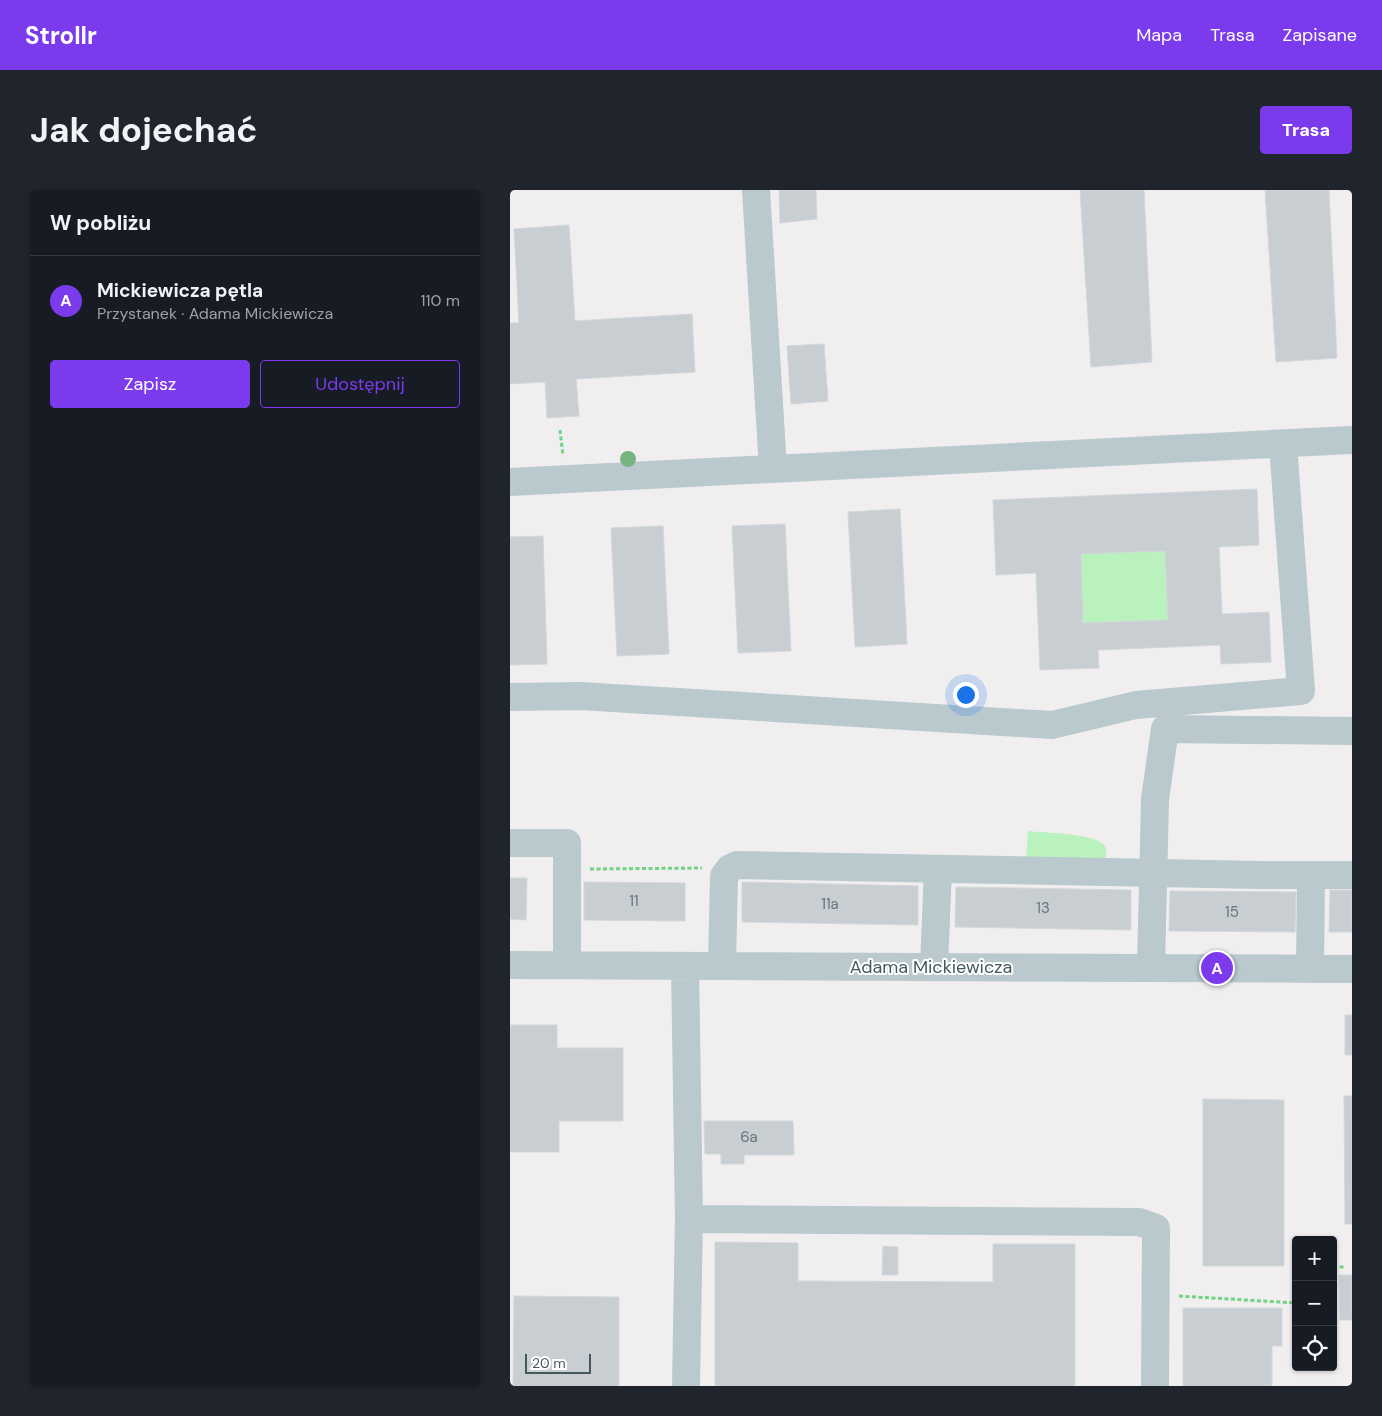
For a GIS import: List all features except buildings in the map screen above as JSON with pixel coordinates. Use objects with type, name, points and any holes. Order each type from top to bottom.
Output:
[{"type":"street","points":[[756,190],[773,468]]},
{"type":"street","points":[[510,482],[1352,440]]},
{"type":"street","points":[[510,697],[580,696],[1052,725],[1136,705],[1301,691],[1283,444]]},
{"type":"street","points":[[1151,968],[1156,799],[1165,730],[1352,731]]},
{"type":"street","points":[[510,843],[567,843],[567,965]]},
{"type":"street","points":[[722,966],[724,876],[730,868],[737,865],[1352,875]]},
{"type":"street","points":[[934,967],[938,869]]},
{"type":"street","points":[[1310,969],[1311,875]]},
{"type":"street","name":"Adama Mickiewicza","points":[[510,965],[1352,969]]},
{"type":"street","points":[[685,966],[689,1216],[686,1386]]},
{"type":"street","points":[[689,1216],[689,1219],[1139,1222],[1156,1228],[1155,1386]]},
{"type":"path","points":[[567,869],[730,868]]},
{"type":"path","points":[[1337,1266],[1345,1267]]},
{"type":"path","points":[[1156,1294],[1292,1303]]},
{"type":"green space","points":[[1165,551],[1168,620],[1083,623],[1081,554]]},
{"type":"green space","points":[[1028,831],[1092,838],[1105,846],[1107,851],[1105,861],[1026,859]]},
{"type":"place","name":"Mickiewicza pętla","points":[[1217,968]]}]
